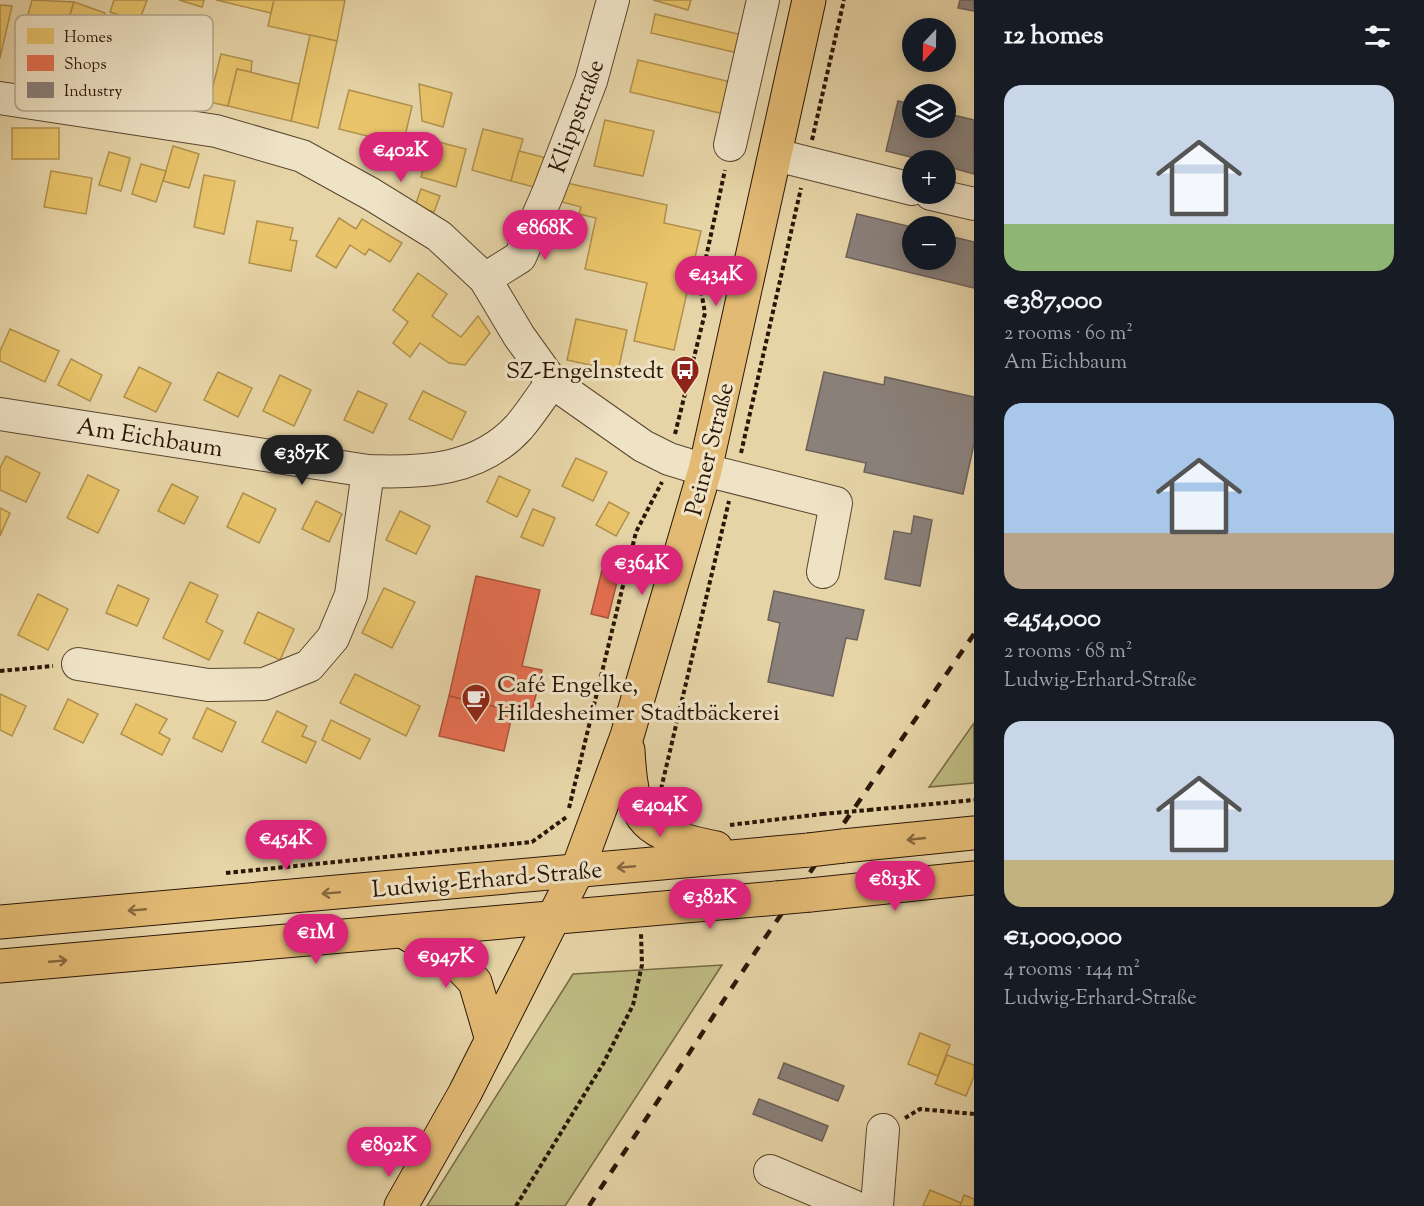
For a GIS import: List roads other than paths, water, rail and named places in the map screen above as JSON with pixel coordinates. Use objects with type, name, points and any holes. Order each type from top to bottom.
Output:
[{"type":"main road","name":"Peiner Straße","points":[[401,1206],[492,1040],[577,872],[720,474],[776,155],[809,0]]},
{"type":"main road","points":[[627,736],[630,789],[645,823],[675,840],[747,855]]},
{"type":"main road","name":"Ludwig-Erhard-Straße","points":[[0,922],[577,872],[974,833]]},
{"type":"main road","name":"Ludwig-Erhard-Straße","points":[[0,966],[404,932],[974,878]]},
{"type":"main road","points":[[404,932],[455,961],[475,982],[492,1040]]},
{"type":"street","name":"Klippstraße","points":[[484,279],[520,257],[548,193],[591,81],[613,0]]},
{"type":"street","points":[[730,145],[763,0]]},
{"type":"street","points":[[0,98],[15,100]]},
{"type":"street","points":[[85,111],[216,131],[302,156],[371,194],[439,236],[484,279],[519,336],[552,382],[643,446],[669,459],[836,503],[823,572]]},
{"type":"street","points":[[776,155],[902,186]]},
{"type":"street","points":[[956,200],[974,204]]},
{"type":"street","name":"Am Eichbaum","points":[[0,414],[368,471],[415,473],[475,460],[518,428],[552,382]]},
{"type":"street","points":[[78,664],[208,685],[264,684],[309,666],[333,638],[351,595],[368,471]]},
{"type":"street","points":[[877,1206],[883,1130]]},
{"type":"street","points":[[770,1171],[853,1206]]},
{"type":"railway","points":[[589,1206],[756,951],[974,634]]},
{"type":"place","name":"SZ-Engelnstedt","points":[[685,396]]},
{"type":"place","name":"Café Engelke, Hildesheimer Stadtbäckerei","points":[[476,724]]}]
